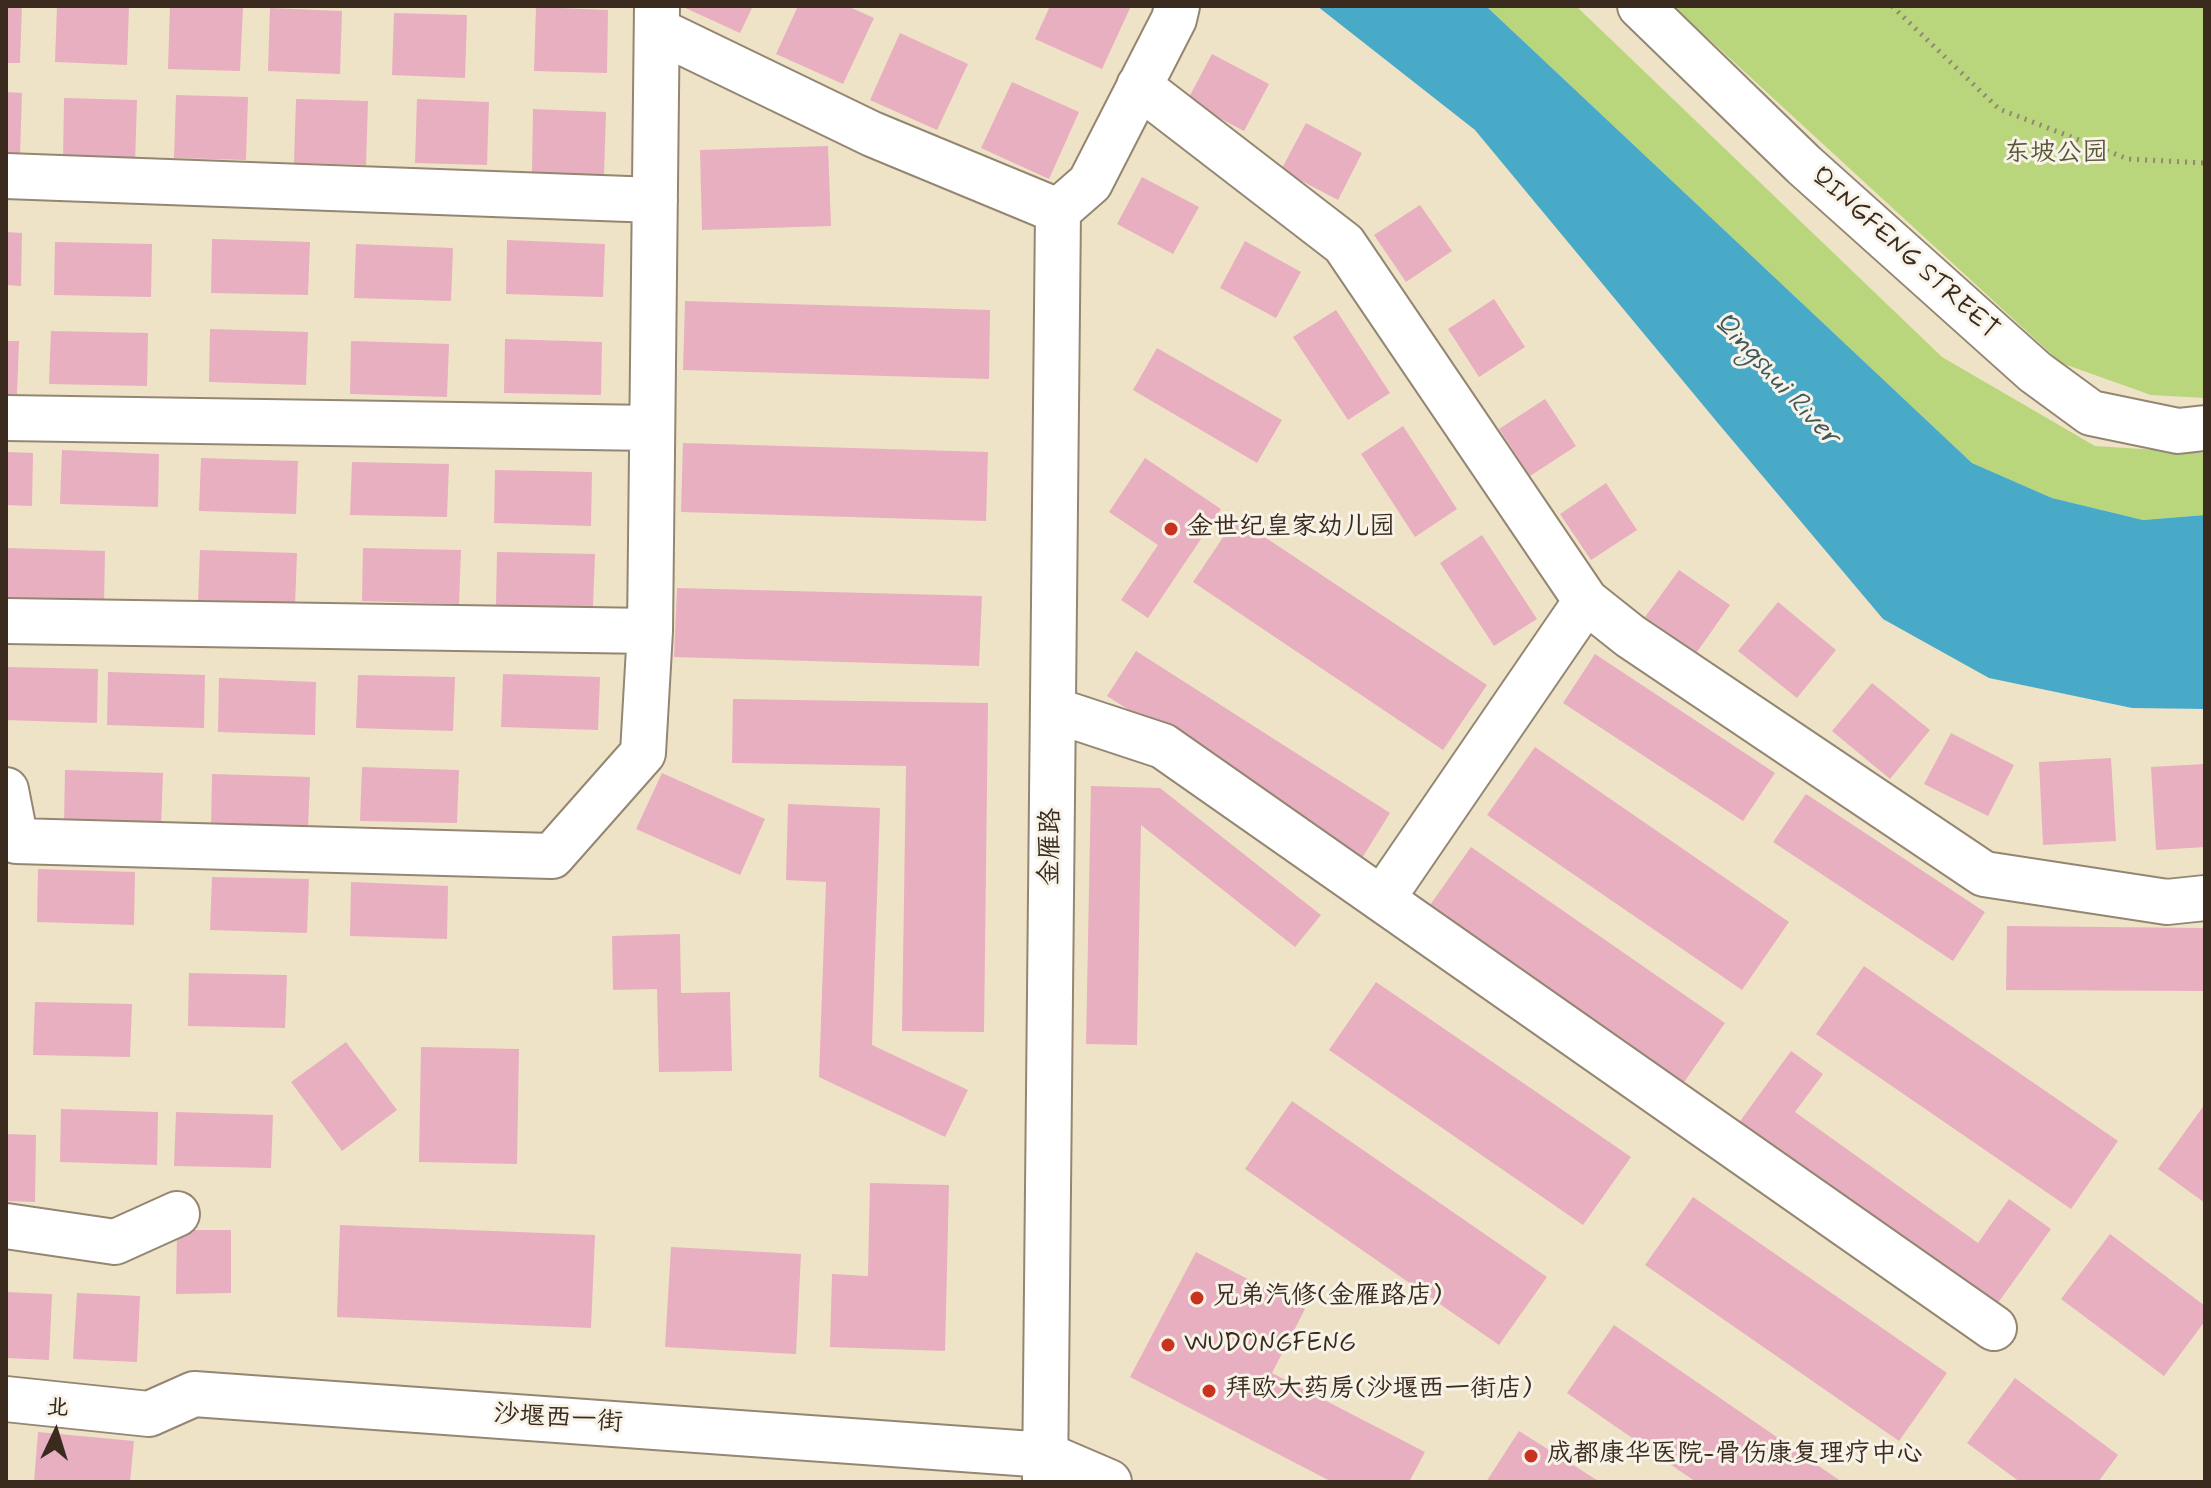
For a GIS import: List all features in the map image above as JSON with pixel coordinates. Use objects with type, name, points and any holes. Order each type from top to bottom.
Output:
[{"type":"street","points":[[6,790],[16,841],[552,856],[643,753],[650,631],[657,18],[872,134],[1058,211],[1090,183],[1174,19],[1177,6]]},
{"type":"street","name":"QINGFENG STREET","points":[[1640,6],[1804,165],[2035,372],[2091,413],[2178,431],[2205,428]]},
{"type":"street","points":[[1139,86],[1344,244],[1586,601],[1643,645],[1984,874],[2167,902],[2205,898]]},
{"type":"street","points":[[6,176],[655,200]]},
{"type":"street","name":"金雁路","points":[[1046,1468],[1058,211]]},
{"type":"street","points":[[6,418],[652,428]]},
{"type":"street","points":[[1382,899],[1586,601]]},
{"type":"street","points":[[6,621],[650,631]]},
{"type":"street","points":[[1054,710],[1163,746],[1994,1328]]},
{"type":"street","points":[[6,1226],[115,1242],[177,1214]]},
{"type":"street","name":"沙堰西一街","points":[[6,1399],[149,1414],[194,1394],[1046,1468],[1109,1482]]},
{"type":"path","points":[[1892,6],[1999,109],[2128,159],[2205,163]]},
{"type":"green space","points":[[1486,6],[1576,6],[1942,357],[2095,446],[2205,453],[2205,515],[2143,520],[2052,498],[1972,463]]},
{"type":"green space","name":"东坡公园","points":[[1673,6],[2205,6],[2205,398],[2151,395],[2061,363]]},
{"type":"water","name":"Qingshui River","points":[[1317,6],[1486,6],[1972,463],[2052,498],[2143,520],[2205,515],[2205,709],[2132,708],[1989,678],[1883,619],[1475,130]]},
{"type":"building","points":[[6,6],[22,6],[20,63],[6,63]]},
{"type":"building","points":[[57,6],[129,6],[127,65],[55,62]]},
{"type":"building","points":[[170,6],[243,8],[240,71],[168,69]]},
{"type":"building","points":[[681,6],[753,6],[740,33]]},
{"type":"building","points":[[798,6],[847,6],[874,18],[843,84],[776,54]]},
{"type":"building","points":[[1050,6],[1131,6],[1102,69],[1035,39]]},
{"type":"building","points":[[536,7],[608,10],[607,73],[534,71]]},
{"type":"building","points":[[270,8],[342,11],[340,74],[268,71]]},
{"type":"building","points":[[394,13],[467,15],[465,78],[392,75]]},
{"type":"building","points":[[900,33],[968,64],[937,130],[870,100]]},
{"type":"building","points":[[1212,54],[1269,84],[1244,131],[1187,101]]},
{"type":"building","points":[[1012,82],[1079,112],[1049,179],[981,148]]},
{"type":"building","points":[[6,92],[22,93],[20,156],[6,156]]},
{"type":"building","points":[[176,95],[248,97],[246,160],[174,158]]},
{"type":"building","points":[[64,98],[137,100],[135,164],[63,161]]},
{"type":"building","points":[[296,99],[368,101],[366,165],[294,163]]},
{"type":"building","points":[[417,99],[489,102],[487,165],[415,163]]},
{"type":"building","points":[[533,109],[606,112],[604,175],[532,173]]},
{"type":"building","points":[[1306,123],[1362,153],[1338,200],[1281,170]]},
{"type":"building","points":[[828,146],[831,226],[702,230],[700,150]]},
{"type":"building","points":[[1142,177],[1199,207],[1173,254],[1117,224]]},
{"type":"building","points":[[1420,205],[1452,251],[1406,282],[1374,235]]},
{"type":"building","points":[[6,232],[22,233],[21,286],[6,285]]},
{"type":"building","points":[[212,239],[310,242],[308,295],[211,293]]},
{"type":"building","points":[[507,240],[605,244],[603,297],[506,294]]},
{"type":"building","points":[[1245,241],[1301,272],[1276,318],[1220,288]]},
{"type":"building","points":[[55,242],[152,244],[151,297],[54,295]]},
{"type":"building","points":[[356,244],[453,248],[451,301],[354,298]]},
{"type":"building","points":[[1494,299],[1525,347],[1479,377],[1448,329]]},
{"type":"building","points":[[685,301],[990,310],[989,379],[683,370]]},
{"type":"building","points":[[1336,310],[1390,393],[1348,420],[1293,337]]},
{"type":"building","points":[[210,329],[308,332],[306,385],[209,382]]},
{"type":"building","points":[[51,331],[148,333],[147,386],[49,384]]},
{"type":"building","points":[[505,339],[602,342],[601,395],[504,393]]},
{"type":"building","points":[[6,341],[19,341],[17,394],[6,394]]},
{"type":"building","points":[[351,341],[449,344],[447,397],[350,394]]},
{"type":"building","points":[[1157,348],[1282,420],[1257,463],[1133,390]]},
{"type":"building","points":[[1545,399],[1576,446],[1530,476],[1499,429]]},
{"type":"building","points":[[1403,426],[1457,509],[1415,537],[1361,454]]},
{"type":"building","points":[[683,443],[988,452],[986,521],[681,512]]},
{"type":"building","points":[[62,450],[159,454],[158,507],[60,504]]},
{"type":"building","points":[[6,452],[33,453],[32,506],[6,505]]},
{"type":"building","points":[[201,458],[298,461],[296,514],[199,511]]},
{"type":"building","name":"金世纪皇家幼儿园","points":[[1145,458],[1221,509],[1148,618],[1121,600],[1158,545],[1109,512]]},
{"type":"building","points":[[352,462],[449,464],[447,517],[350,515]]},
{"type":"building","points":[[495,470],[592,472],[591,526],[494,523]]},
{"type":"building","points":[[1606,483],[1637,530],[1591,560],[1560,514]]},
{"type":"building","points":[[1236,518],[1487,685],[1443,750],[1193,582]]},
{"type":"building","points":[[1482,535],[1537,619],[1494,646],[1440,563]]},
{"type":"building","points":[[8,548],[105,551],[104,604],[7,601]]},
{"type":"building","points":[[363,548],[461,550],[459,604],[362,601]]},
{"type":"building","points":[[200,550],[297,553],[295,606],[198,603]]},
{"type":"building","points":[[497,552],[595,554],[593,608],[496,605]]},
{"type":"building","points":[[1679,570],[1730,605],[1697,652],[1645,617]]},
{"type":"building","points":[[677,588],[982,596],[979,666],[674,657]]},
{"type":"building","points":[[1778,602],[1836,650],[1797,698],[1738,651]]},
{"type":"building","points":[[1136,651],[1390,813],[1362,858],[1107,696]]},
{"type":"building","points":[[1595,654],[1775,773],[1743,821],[1563,703]]},
{"type":"building","points":[[6,667],[98,669],[97,723],[6,720]]},
{"type":"building","points":[[108,672],[205,675],[204,728],[107,725]]},
{"type":"building","points":[[503,674],[600,677],[598,730],[501,727]]},
{"type":"building","points":[[358,675],[455,677],[453,731],[356,728]]},
{"type":"building","points":[[219,678],[316,682],[315,735],[218,732]]},
{"type":"building","points":[[1872,683],[1930,730],[1890,779],[1832,731]]},
{"type":"building","points":[[733,699],[988,703],[984,1032],[902,1031],[906,766],[732,763]]},
{"type":"building","points":[[1951,733],[2014,765],[1988,816],[1924,784]]},
{"type":"building","points":[[1535,747],[1789,922],[1742,990],[1487,815]]},
{"type":"building","points":[[2111,758],[2116,841],[2043,845],[2039,762]]},
{"type":"building","points":[[2205,764],[2205,847],[2156,850],[2151,767]]},
{"type":"building","points":[[362,767],[459,770],[457,823],[360,821]]},
{"type":"building","points":[[65,770],[163,773],[161,827],[64,824]]},
{"type":"building","points":[[662,773],[765,819],[740,875],[636,829]]},
{"type":"building","points":[[212,774],[310,777],[308,830],[211,827]]},
{"type":"building","points":[[1091,786],[1160,788],[1321,915],[1295,947],[1141,825],[1137,1045],[1086,1044]]},
{"type":"building","points":[[1806,794],[1985,912],[1953,961],[1773,842]]},
{"type":"building","points":[[788,804],[880,808],[872,1045],[968,1090],[945,1137],[819,1077],[826,882],[786,880]]},
{"type":"building","points":[[1471,847],[1725,1023],[1678,1091],[1423,915]]},
{"type":"building","points":[[38,869],[135,872],[134,925],[37,922]]},
{"type":"building","points":[[212,877],[309,879],[307,933],[210,930]]},
{"type":"building","points":[[351,882],[448,886],[447,939],[350,936]]},
{"type":"building","points":[[2007,926],[2205,928],[2205,991],[2006,990]]},
{"type":"building","points":[[680,934],[681,993],[730,992],[732,1071],[659,1072],[657,989],[613,990],[612,936]]},
{"type":"building","points":[[1864,966],[2118,1141],[2071,1209],[1816,1034]]},
{"type":"building","points":[[189,973],[287,975],[285,1028],[188,1026]]},
{"type":"building","points":[[1376,982],[1631,1157],[1583,1225],[1329,1050]]},
{"type":"building","points":[[35,1002],[132,1004],[130,1057],[33,1055]]},
{"type":"building","points":[[346,1042],[397,1110],[342,1151],[291,1082]]},
{"type":"building","points":[[421,1047],[519,1049],[517,1164],[419,1162]]},
{"type":"building","points":[[1791,1051],[1823,1074],[1795,1112],[1978,1243],[2009,1199],[2051,1229],[1995,1307],[1738,1124]]},
{"type":"building","points":[[1292,1101],[1547,1277],[1499,1345],[1245,1169]]},
{"type":"building","points":[[2205,1104],[2205,1203],[2158,1169]]},
{"type":"building","points":[[61,1109],[158,1112],[157,1165],[60,1162]]},
{"type":"building","points":[[176,1112],[273,1115],[271,1168],[174,1166]]},
{"type":"building","points":[[6,1134],[36,1135],[35,1202],[6,1201]]},
{"type":"building","points":[[870,1183],[949,1185],[945,1351],[830,1347],[832,1274],[868,1276]]},
{"type":"building","points":[[1693,1197],[1947,1373],[1899,1441],[1645,1265]]},
{"type":"building","points":[[340,1225],[595,1235],[591,1328],[337,1317]]},
{"type":"building","points":[[177,1230],[231,1230],[231,1293],[176,1294]]},
{"type":"building","points":[[2110,1234],[2205,1306],[2205,1321],[2164,1376],[2061,1299]]},
{"type":"building","points":[[671,1247],[801,1254],[796,1354],[665,1347]]},
{"type":"building","points":[[1196,1252],[1305,1309],[1272,1373],[1425,1452],[1409,1482],[1332,1482],[1130,1377]]},
{"type":"building","points":[[6,1292],[52,1294],[49,1360],[6,1358]]},
{"type":"building","points":[[77,1293],[140,1296],[137,1362],[73,1359]]},
{"type":"building","points":[[1614,1325],[1842,1482],[1696,1482],[1567,1393]]},
{"type":"building","points":[[2015,1378],[2118,1455],[2098,1482],[2020,1482],[1967,1443]]},
{"type":"building","name":"成都康华医院-骨伤康复理疗中心","points":[[1519,1431],[1600,1482],[1486,1482]]},
{"type":"building","points":[[38,1432],[134,1441],[130,1482],[34,1482]]},
{"type":"place","name":"金世纪皇家幼儿园","points":[[1171,529]]},
{"type":"place","name":"兄弟汽修(金雁路店)","points":[[1197,1298]]},
{"type":"place","name":"WUDONGFENG","points":[[1168,1345]]},
{"type":"place","name":"拜欧大药房(沙堰西一街店)","points":[[1209,1391]]},
{"type":"place","name":"成都康华医院-骨伤康复理疗中心","points":[[1531,1456]]}]
